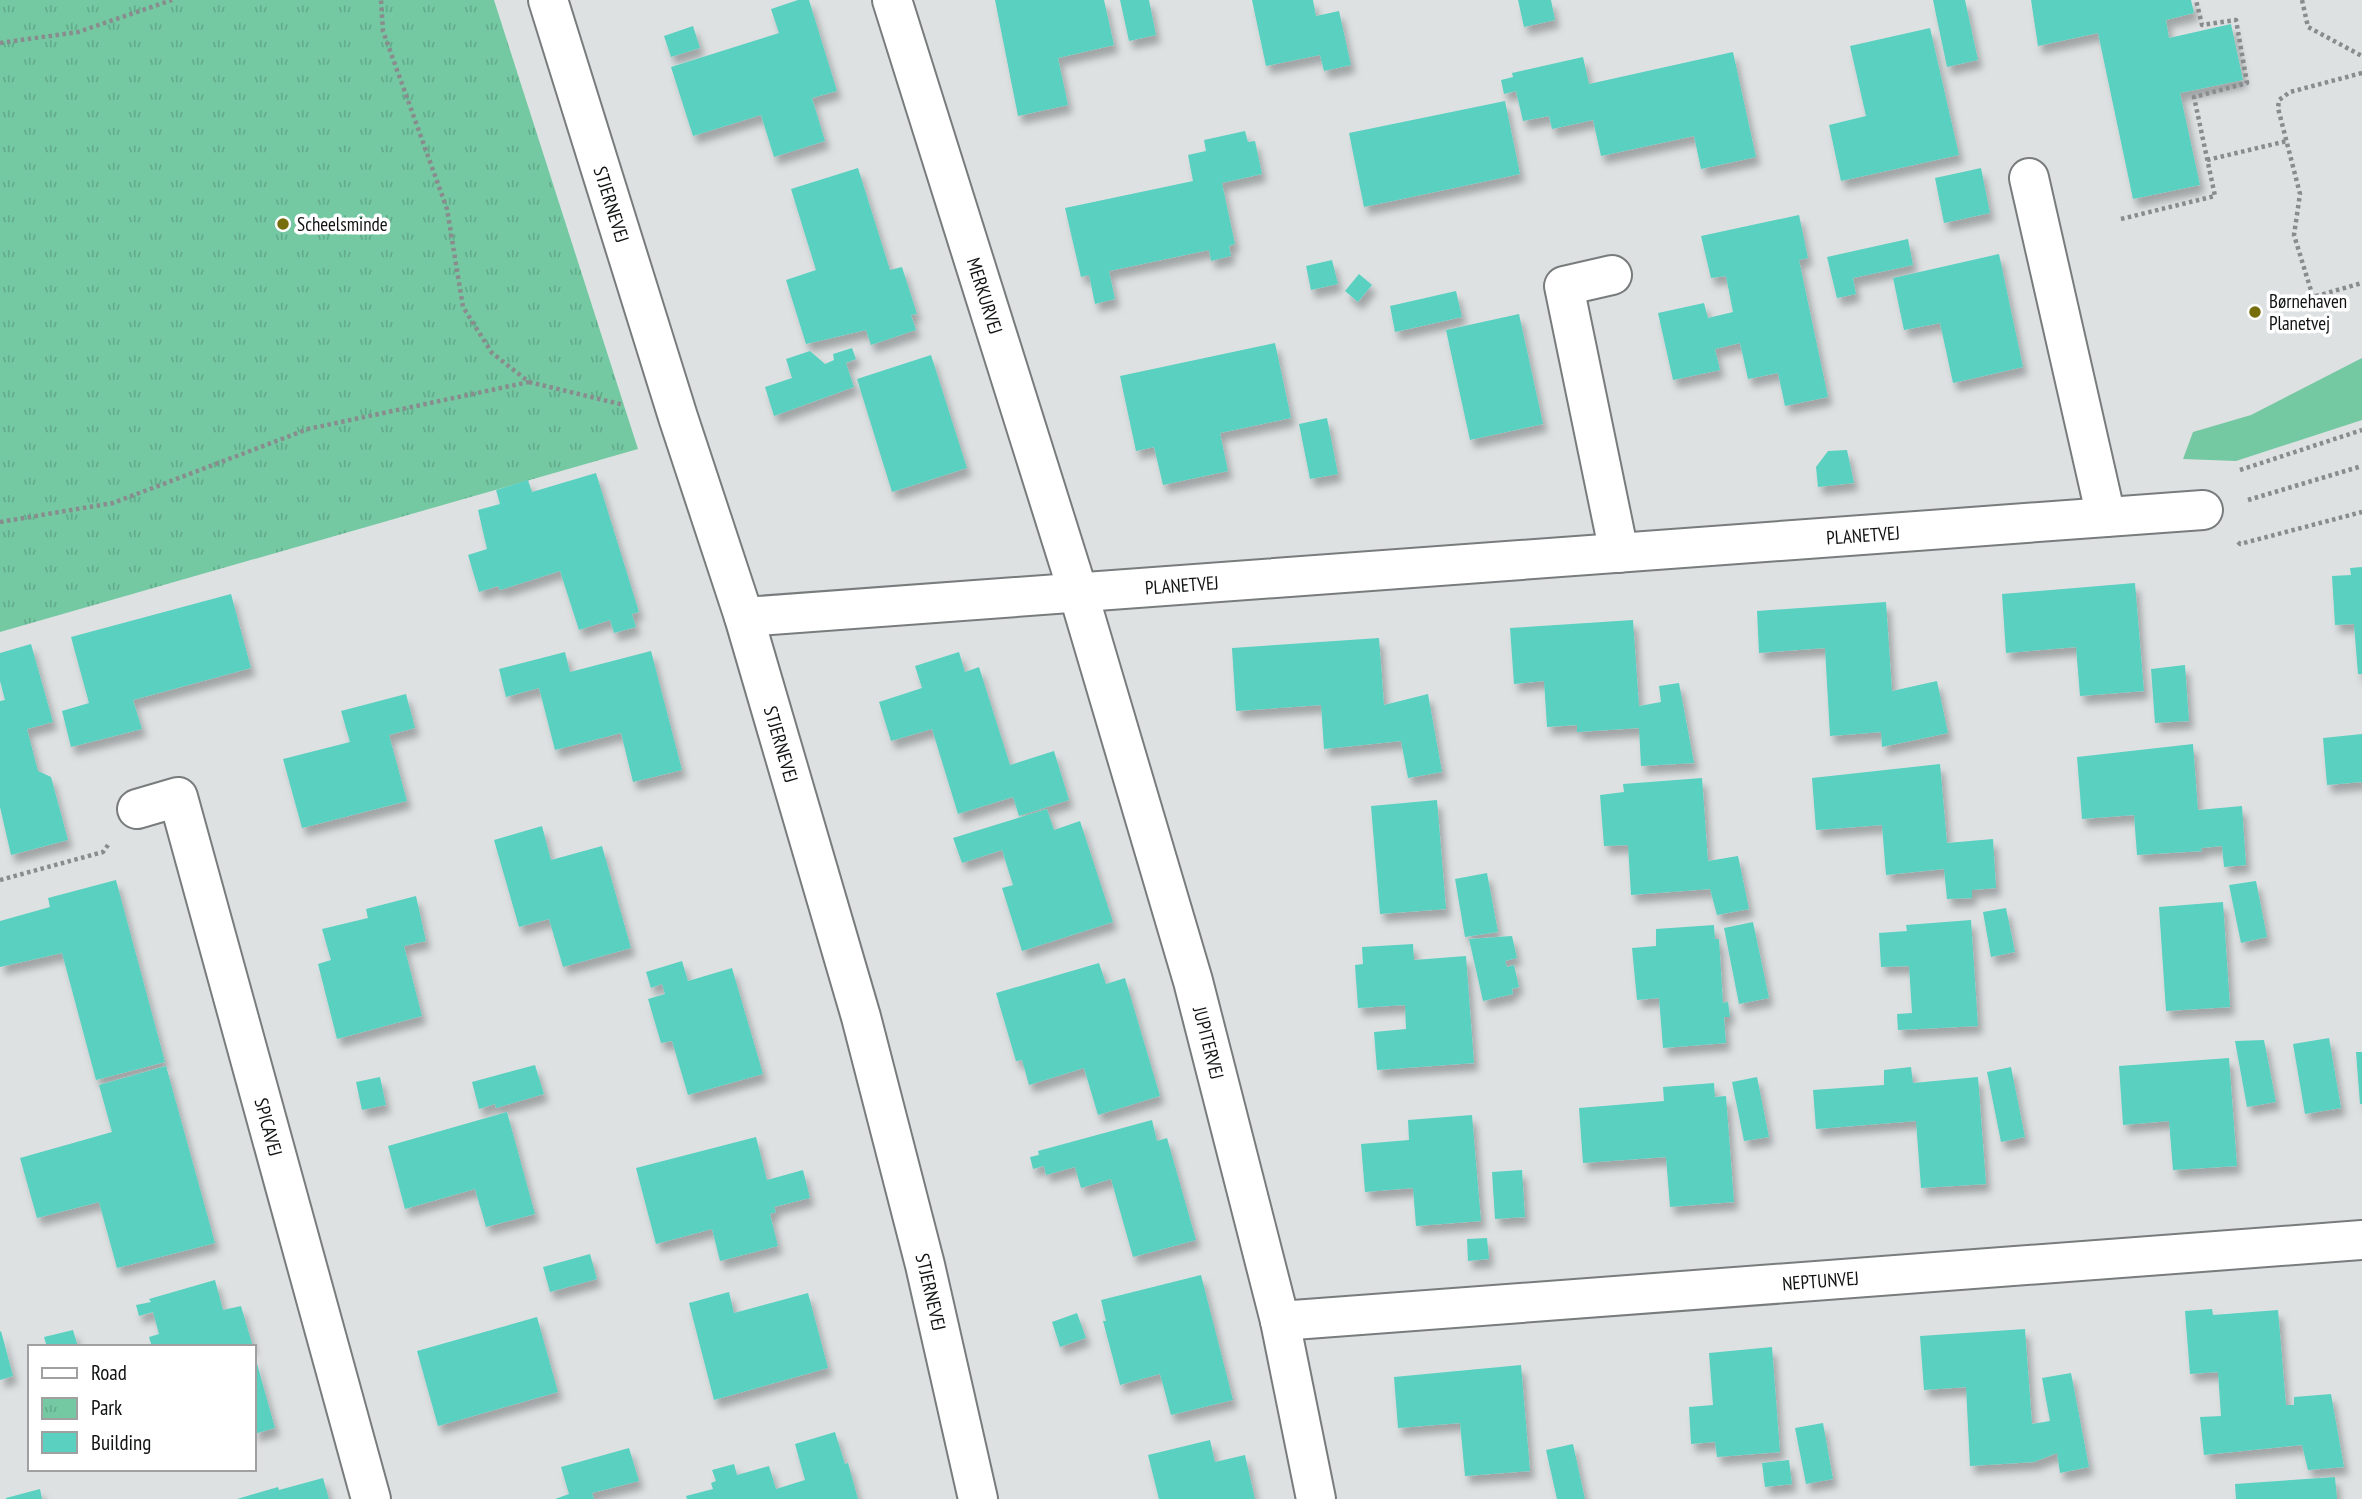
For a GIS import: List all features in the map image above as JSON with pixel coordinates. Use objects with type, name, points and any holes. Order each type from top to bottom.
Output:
[{"type":"street","name":"STJERNEVEJ","points":[[548,0],[678,417],[744,617],[861,1017],[925,1265],[978,1499]]},
{"type":"street","name":"MERKURVEJ","points":[[892,0],[1078,592]]},
{"type":"street","points":[[2029,178],[2106,517]]},
{"type":"street","points":[[1612,275],[1564,286],[1619,553]]},
{"type":"street","name":"PLANETVEJ","points":[[744,617],[2203,510]]},
{"type":"street","name":"JUPITERVEJ","points":[[1078,592],[1193,981],[1280,1321],[1316,1499]]},
{"type":"street","name":"SPICAVEJ","points":[[137,809],[178,797],[371,1499]]},
{"type":"street","name":"NEPTUNVEJ","points":[[1280,1321],[2362,1240]]},
{"type":"path","points":[[0,43],[78,32],[172,0]]},
{"type":"path","points":[[381,0],[383,31],[447,209],[463,307],[492,353],[529,382],[678,417]]},
{"type":"path","points":[[2122,219],[2215,195],[2194,97],[2247,83],[2235,20],[2202,25],[2196,0]]},
{"type":"path","points":[[2302,0],[2308,27],[2362,56]]},
{"type":"path","points":[[2362,73],[2290,92],[2279,100],[2278,108],[2300,194],[2294,235],[2313,297],[2362,283]]},
{"type":"path","points":[[2207,160],[2287,141]]},
{"type":"path","points":[[0,522],[113,503],[308,429],[529,382]]},
{"type":"path","points":[[2240,470],[2362,430]]},
{"type":"path","points":[[2203,510],[2234,505],[2362,466]]},
{"type":"path","points":[[2203,510],[2240,544],[2362,512]]},
{"type":"path","points":[[0,880],[103,852],[137,809]]},
{"type":"green space","name":"Scheelsminde","points":[[0,0],[494,0],[638,449],[0,632]]},
{"type":"green space","points":[[2362,358],[2362,420],[2236,461],[2183,459],[2193,432],[2251,415]]},
{"type":"building","points":[[798,0],[809,0],[837,91],[812,98],[825,141],[774,157],[761,115],[693,136],[671,67],[779,33],[771,9]]},
{"type":"building","points":[[995,0],[1104,0],[1114,45],[1058,58],[1068,105],[1018,116]]},
{"type":"building","points":[[1120,0],[1149,0],[1156,35],[1129,41]]},
{"type":"building","points":[[1252,0],[1313,0],[1316,16],[1339,11],[1351,65],[1324,71],[1320,55],[1266,66]]},
{"type":"building","points":[[1518,0],[1551,0],[1555,20],[1524,27]]},
{"type":"building","points":[[1933,0],[1965,0],[1978,60],[1947,67]]},
{"type":"building","points":[[2031,0],[2191,0],[2194,13],[2166,20],[2169,38],[2231,24],[2243,80],[2180,93],[2200,185],[2133,199],[2098,33],[2038,46]]},
{"type":"building","points":[[693,26],[700,48],[671,57],[664,36]]},
{"type":"building","points":[[1930,28],[1959,155],[1841,181],[1829,125],[1866,116],[1850,46]]},
{"type":"building","points":[[1733,52],[1756,157],[1701,169],[1694,136],[1601,156],[1593,120],[1552,129],[1549,116],[1523,121],[1516,91],[1504,94],[1501,80],[1513,77],[1512,73],[1583,57],[1589,84]]},
{"type":"building","points":[[1505,101],[1520,174],[1364,207],[1349,133]]},
{"type":"building","points":[[1245,131],[1248,142],[1255,141],[1262,174],[1222,183],[1235,244],[1229,246],[1231,256],[1211,261],[1209,250],[1109,271],[1115,299],[1095,304],[1089,275],[1081,277],[1065,208],[1193,181],[1188,155],[1206,151],[1204,140]]},
{"type":"building","points":[[858,168],[890,270],[902,267],[917,314],[911,315],[916,330],[871,345],[866,330],[806,344],[786,280],[816,270],[791,189]]},
{"type":"building","points":[[1981,168],[1990,213],[1944,223],[1935,178]]},
{"type":"building","points":[[1799,215],[1808,258],[1799,260],[1828,397],[1785,406],[1778,373],[1748,379],[1740,343],[1715,349],[1720,370],[1673,380],[1658,313],[1704,303],[1708,318],[1733,312],[1726,276],[1711,278],[1701,236]]},
{"type":"building","points":[[1908,239],[1913,265],[1853,278],[1856,294],[1837,298],[1827,257]]},
{"type":"building","points":[[1999,254],[2023,367],[1953,383],[1940,323],[1904,330],[1893,278]]},
{"type":"building","points":[[1332,260],[1338,284],[1311,290],[1306,266]]},
{"type":"building","points":[[1359,274],[1372,285],[1358,302],[1345,291]]},
{"type":"building","points":[[1456,291],[1462,317],[1395,332],[1390,306]]},
{"type":"building","points":[[1519,314],[1543,424],[1470,440],[1446,330]]},
{"type":"building","points":[[1275,343],[1291,418],[1220,433],[1228,471],[1163,485],[1154,447],[1136,451],[1120,376]]},
{"type":"building","points":[[852,348],[856,359],[846,363],[854,387],[774,416],[765,387],[792,378],[786,359],[810,351],[825,364],[834,360],[833,354]]},
{"type":"building","points":[[931,355],[967,468],[892,492],[857,379]]},
{"type":"building","points":[[1327,418],[1338,474],[1310,479],[1299,424]]},
{"type":"building","points":[[1847,450],[1854,483],[1818,487],[1816,467],[1828,451]]},
{"type":"building","points":[[596,473],[639,612],[632,614],[636,627],[614,633],[610,620],[579,630],[560,571],[500,590],[498,586],[479,592],[468,555],[487,549],[478,510],[500,504],[496,490],[528,480],[532,492]]},
{"type":"building","points":[[2362,567],[2362,674],[2358,674],[2354,624],[2335,625],[2332,576],[2351,575],[2350,568]]},
{"type":"building","points":[[2135,583],[2144,691],[2080,696],[2076,647],[2006,653],[2002,594]]},
{"type":"building","points":[[231,594],[251,668],[133,700],[142,729],[71,747],[62,711],[89,703],[71,637]]},
{"type":"building","points":[[1886,602],[1892,691],[1937,681],[1948,733],[1882,747],[1881,732],[1830,736],[1825,648],[1759,653],[1757,611]]},
{"type":"building","points":[[1633,620],[1639,706],[1661,702],[1659,686],[1679,683],[1694,763],[1641,766],[1639,728],[1577,732],[1577,725],[1547,727],[1544,681],[1514,684],[1510,628]]},
{"type":"building","points":[[1379,638],[1384,705],[1428,694],[1442,772],[1408,778],[1401,741],[1324,749],[1321,705],[1236,711],[1232,648]]},
{"type":"building","points":[[31,644],[53,722],[27,729],[38,771],[51,777],[68,840],[11,855],[0,807],[0,701],[5,700],[0,681],[0,653]]},
{"type":"building","points":[[651,651],[682,770],[633,782],[621,733],[555,750],[539,688],[506,697],[499,669],[565,652],[570,672]]},
{"type":"building","points":[[959,652],[965,672],[979,667],[1010,765],[1054,751],[1069,800],[1019,816],[1013,797],[958,814],[932,729],[891,741],[879,702],[922,688],[915,666]]},
{"type":"building","points":[[2185,665],[2189,721],[2155,723],[2151,669]]},
{"type":"building","points":[[406,694],[415,728],[389,735],[407,801],[302,828],[283,759],[350,742],[341,711]]},
{"type":"building","points":[[2362,734],[2362,782],[2327,785],[2323,738]]},
{"type":"building","points":[[2193,744],[2198,810],[2242,806],[2246,865],[2224,867],[2222,846],[2201,848],[2202,851],[2137,855],[2134,815],[2082,819],[2077,757]]},
{"type":"building","points":[[1940,764],[1947,843],[1993,839],[1996,888],[1972,890],[1972,898],[1947,899],[1944,869],[1886,875],[1882,825],[1816,830],[1812,778]]},
{"type":"building","points":[[1702,778],[1708,861],[1738,856],[1749,909],[1717,915],[1710,889],[1631,895],[1628,845],[1604,846],[1600,795],[1624,792],[1623,784]]},
{"type":"building","points":[[1437,800],[1446,909],[1380,914],[1371,806]]},
{"type":"building","points":[[1047,809],[1054,830],[1080,821],[1113,922],[1022,951],[1002,888],[1013,885],[1002,850],[962,863],[953,838]]},
{"type":"building","points":[[542,826],[551,860],[602,846],[631,948],[563,967],[549,919],[519,927],[494,840]]},
{"type":"building","points":[[1487,873],[1498,932],[1465,937],[1455,879]]},
{"type":"building","points":[[116,880],[165,1062],[96,1080],[62,953],[0,967],[0,921],[50,907],[48,898]]},
{"type":"building","points":[[2256,881],[2267,937],[2241,943],[2229,885]]},
{"type":"building","points":[[416,896],[426,941],[404,946],[422,1016],[337,1039],[318,964],[331,960],[322,929],[368,918],[366,909]]},
{"type":"building","points":[[2223,902],[2230,1007],[2166,1011],[2159,907]]},
{"type":"building","points":[[2006,908],[2015,952],[1991,957],[1983,912]]},
{"type":"building","points":[[1971,920],[1978,1026],[1898,1030],[1897,1014],[1912,1013],[1909,966],[1881,967],[1879,933],[1907,931],[1906,925]]},
{"type":"building","points":[[1753,922],[1769,998],[1739,1004],[1724,928]]},
{"type":"building","points":[[1714,925],[1715,939],[1719,939],[1723,1003],[1728,1002],[1730,1017],[1724,1017],[1726,1043],[1663,1048],[1659,998],[1637,1000],[1632,948],[1656,946],[1656,929]]},
{"type":"building","points":[[1512,936],[1517,958],[1505,961],[1507,967],[1514,965],[1519,987],[1512,989],[1513,994],[1483,1001],[1469,939]]},
{"type":"building","points":[[1413,944],[1414,960],[1466,956],[1474,1063],[1377,1070],[1374,1032],[1406,1029],[1405,1005],[1358,1008],[1355,965],[1363,964],[1362,947]]},
{"type":"building","points":[[682,961],[688,981],[732,968],[763,1074],[688,1095],[672,1041],[661,1043],[648,999],[665,994],[662,984],[651,988],[646,972]]},
{"type":"building","points":[[1099,963],[1106,984],[1125,978],[1160,1096],[1098,1115],[1084,1068],[1029,1085],[1022,1060],[1016,1061],[996,993]]},
{"type":"building","points":[[2329,1038],[2341,1108],[2305,1114],[2293,1044]]},
{"type":"building","points":[[2264,1040],[2276,1102],[2247,1107],[2235,1041]]},
{"type":"building","points":[[2356,1052],[2362,1052],[2362,1104],[2360,1104]]},
{"type":"building","points":[[2229,1058],[2237,1166],[2173,1170],[2169,1121],[2123,1125],[2119,1066]]},
{"type":"building","points":[[535,1065],[544,1094],[496,1108],[495,1104],[479,1109],[472,1082]]},
{"type":"building","points":[[166,1066],[215,1243],[117,1268],[99,1202],[37,1218],[20,1158],[112,1132],[99,1085]]},
{"type":"building","points":[[1911,1067],[1913,1083],[1978,1077],[1986,1184],[1921,1188],[1916,1121],[1816,1129],[1813,1090],[1884,1085],[1884,1070]]},
{"type":"building","points":[[2011,1067],[2025,1137],[2001,1142],[1987,1072]]},
{"type":"building","points":[[380,1077],[386,1105],[362,1110],[356,1082]]},
{"type":"building","points":[[1757,1077],[1769,1137],[1744,1141],[1732,1082]]},
{"type":"building","points":[[1714,1083],[1715,1097],[1726,1096],[1734,1202],[1670,1207],[1666,1157],[1583,1163],[1579,1108],[1664,1101],[1663,1087]]},
{"type":"building","points":[[507,1112],[535,1214],[486,1227],[475,1189],[405,1209],[388,1146]]},
{"type":"building","points":[[1472,1115],[1481,1221],[1416,1226],[1413,1188],[1365,1192],[1361,1144],[1409,1140],[1408,1120]]},
{"type":"building","points":[[1152,1120],[1157,1141],[1167,1138],[1196,1240],[1133,1257],[1111,1179],[1081,1188],[1075,1167],[1046,1175],[1044,1166],[1033,1169],[1030,1157],[1039,1155],[1038,1151]]},
{"type":"building","points":[[756,1137],[767,1180],[803,1170],[810,1198],[774,1207],[776,1212],[770,1214],[778,1246],[720,1261],[712,1229],[656,1244],[636,1168]]},
{"type":"building","points":[[1522,1170],[1525,1217],[1495,1219],[1492,1172]]},
{"type":"building","points":[[1487,1238],[1489,1259],[1468,1261],[1467,1239]]},
{"type":"building","points":[[590,1254],[597,1279],[550,1292],[543,1267]]},
{"type":"building","points":[[1201,1275],[1233,1400],[1171,1415],[1160,1374],[1120,1385],[1103,1321],[1106,1321],[1101,1300]]},
{"type":"building","points":[[215,1280],[223,1310],[241,1306],[252,1345],[151,1345],[149,1337],[159,1334],[153,1312],[139,1316],[136,1305],[151,1302],[149,1299]]},
{"type":"building","points":[[729,1292],[734,1313],[808,1293],[828,1368],[714,1400],[689,1303]]},
{"type":"building","points":[[2212,1309],[2213,1315],[2278,1310],[2286,1405],[2294,1405],[2294,1397],[2331,1394],[2344,1467],[2308,1470],[2302,1445],[2204,1455],[2200,1417],[2221,1416],[2218,1372],[2190,1374],[2185,1311]]},
{"type":"building","points":[[1077,1313],[1086,1338],[1060,1347],[1052,1322]]},
{"type":"building","points":[[537,1317],[558,1392],[438,1426],[417,1351]]},
{"type":"building","points":[[2025,1329],[2032,1424],[2050,1421],[2042,1378],[2071,1373],[2089,1467],[2060,1473],[2057,1453],[2034,1462],[1970,1466],[1966,1387],[1924,1390],[1920,1336]]},
{"type":"building","points":[[73,1330],[77,1345],[46,1345],[44,1337]]},
{"type":"building","points":[[0,1332],[13,1376],[0,1380]]},
{"type":"building","points":[[1772,1347],[1780,1452],[1717,1457],[1715,1442],[1691,1444],[1689,1407],[1713,1405],[1709,1353]]},
{"type":"building","points":[[256,1360],[275,1428],[256,1433]]},
{"type":"building","points":[[1521,1365],[1530,1471],[1465,1476],[1460,1423],[1398,1428],[1394,1377]]},
{"type":"building","points":[[1823,1423],[1833,1479],[1806,1484],[1795,1428]]},
{"type":"building","points":[[835,1432],[845,1464],[848,1463],[858,1499],[687,1499],[686,1496],[713,1489],[711,1483],[716,1481],[712,1470],[734,1464],[737,1475],[769,1466],[776,1489],[805,1480],[795,1444]]},
{"type":"building","points":[[1210,1440],[1215,1462],[1245,1455],[1255,1499],[1159,1499],[1148,1455]]},
{"type":"building","points":[[1573,1444],[1585,1499],[1557,1499],[1546,1450]]},
{"type":"building","points":[[629,1448],[639,1481],[592,1493],[594,1499],[555,1499],[569,1494],[561,1467]]},
{"type":"building","points":[[1789,1460],[1792,1484],[1765,1487],[1762,1463]]},
{"type":"building","points":[[2335,1477],[2337,1499],[2236,1499],[2235,1484]]},
{"type":"building","points":[[323,1478],[329,1499],[237,1499],[278,1487],[279,1490]]},
{"type":"building","points":[[40,1489],[42,1499],[6,1499],[6,1498]]},
{"type":"place","name":"Scheelsminde","points":[[283,224]]},
{"type":"place","name":"Børnehaven Planetvej","points":[[2255,312]]}]
